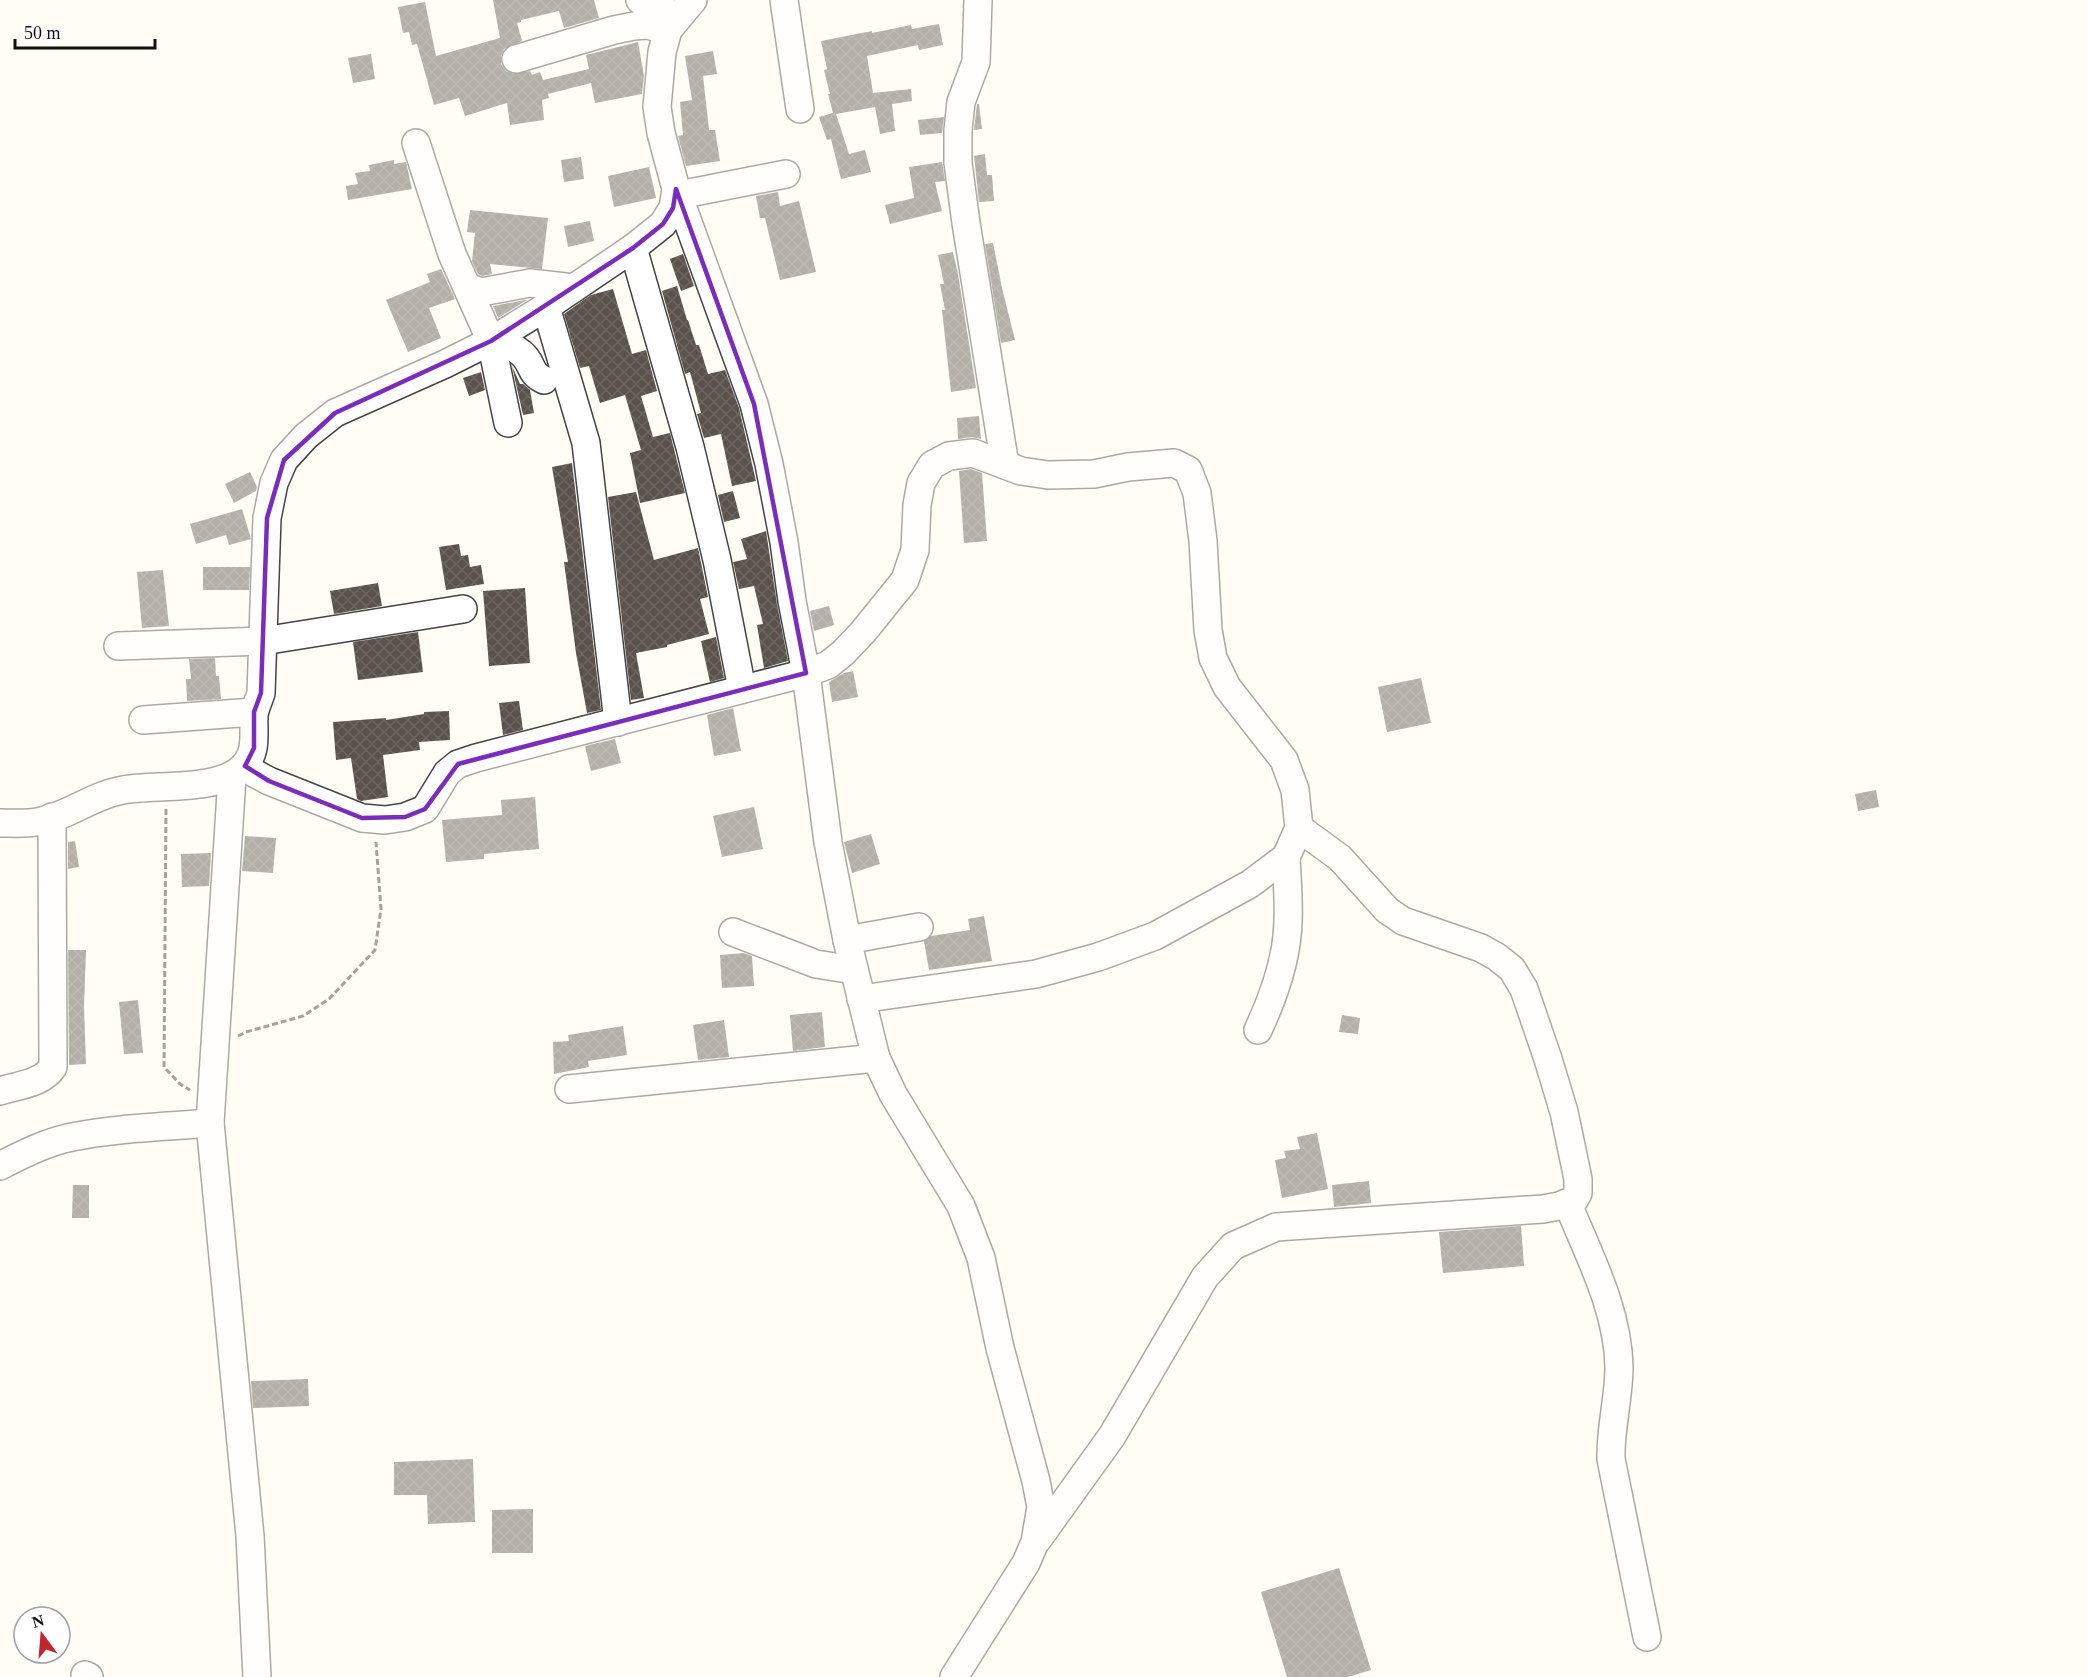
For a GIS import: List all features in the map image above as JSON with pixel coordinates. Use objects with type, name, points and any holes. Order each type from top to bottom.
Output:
[{"type":"street","points":[[640,0],[654,10],[680,15]]},
{"type":"street","points":[[784,0],[800,109]]},
{"type":"street","points":[[978,0],[976,62],[961,102],[958,163],[1005,465]]},
{"type":"street","points":[[516,59],[614,30],[647,25],[680,15]]},
{"type":"street","points":[[680,15],[662,52],[657,107],[661,133],[678,192],[754,404],[782,530],[792,601],[806,673],[828,842],[847,940],[876,1058],[898,1104],[960,1206],[981,1258],[1000,1348],[1041,1507],[1035,1542]]},
{"type":"street","points":[[416,143],[446,238],[491,341],[508,423]]},
{"type":"street","points":[[678,192],[786,174]]},
{"type":"street","points":[[257,1677],[250,1536],[210,1112],[213,1051],[238,771],[254,748],[254,712],[261,693],[267,518],[274,483],[284,460],[306,436],[335,413],[491,341],[546,307],[633,248],[663,224],[673,208],[678,192]]},
{"type":"street","points":[[633,248],[690,447],[717,560],[742,689]]},
{"type":"street","points":[[466,287],[481,292],[530,283],[574,288]]},
{"type":"street","points":[[546,307],[586,443],[618,722]]},
{"type":"street","points":[[491,341],[506,344],[516,350],[525,357],[535,375],[544,380]]},
{"type":"street","points":[[0,823],[37,822],[87,801],[121,790],[194,785],[238,771],[254,773],[362,818],[405,817],[425,809],[447,773],[458,764],[806,673],[828,664],[843,653],[863,632],[905,580],[915,550],[921,483],[932,465],[949,456],[974,453],[1021,471],[1048,475],[1094,474],[1174,462],[1188,470],[1197,493],[1203,541],[1208,630],[1213,658],[1227,687],[1284,760],[1295,790],[1299,828],[1286,856],[1288,924],[1284,954],[1274,995],[1258,1030]]},
{"type":"street","points":[[118,646],[263,641],[463,609]]},
{"type":"street","points":[[143,720],[254,712]]},
{"type":"street","points":[[0,1091],[32,1082],[48,1074],[52,1067],[52,817]]},
{"type":"street","points":[[954,1677],[1026,1563],[1035,1542],[1112,1436],[1205,1277],[1233,1246],[1276,1227],[1543,1209],[1569,1204],[1578,1192],[1578,1179],[1564,1112],[1531,1007],[1512,969],[1481,948],[1403,921],[1387,910],[1340,858],[1299,828]]},
{"type":"street","points":[[861,999],[1036,974],[1098,957],[1155,936],[1250,884],[1286,856]]},
{"type":"street","points":[[847,940],[919,927]]},
{"type":"street","points":[[733,932],[816,964],[854,970]]},
{"type":"street","points":[[569,1089],[876,1058]]},
{"type":"street","points":[[0,1166],[40,1147],[71,1137],[116,1131],[210,1112]]},
{"type":"street","points":[[1569,1204],[1603,1286],[1616,1338],[1619,1368],[1610,1446],[1611,1459],[1647,1637]]},
{"type":"path","points":[[166,786],[164,1067],[210,1112]]},
{"type":"path","points":[[213,1051],[246,1032],[303,1016],[328,999],[375,950],[381,909],[375,819]]},
{"type":"highlighted area","points":[[676,189],[754,404],[806,673],[458,764],[425,809],[405,817],[362,818],[269,781],[245,766],[254,748],[254,712],[261,693],[267,518],[284,460],[335,413],[491,341],[633,248],[663,224],[673,208]]},
{"type":"building","points":[[493,0],[594,0],[599,18],[564,28],[559,11],[521,20],[517,23],[522,41],[504,49],[501,64],[506,71],[513,74],[530,71],[532,75],[540,72],[543,80],[589,69],[586,55],[638,42],[644,76],[642,94],[595,103],[591,83],[548,94],[549,98],[542,100],[544,120],[510,125],[507,103],[465,116],[459,98],[434,105],[417,44],[412,45],[409,32],[403,33],[398,7],[425,2],[436,56],[500,38]]},
{"type":"building","points":[[939,24],[943,45],[919,50],[918,45],[867,56],[873,93],[911,89],[912,101],[892,104],[895,131],[880,134],[875,107],[836,114],[849,154],[865,150],[871,172],[841,179],[831,139],[827,140],[819,117],[833,113],[824,70],[827,69],[821,41],[911,25],[912,29]]},
{"type":"building","points":[[713,51],[717,74],[703,76],[709,130],[715,130],[720,161],[686,166],[678,136],[683,135],[680,102],[692,100],[685,56]]},
{"type":"building","points":[[371,54],[375,79],[353,83],[348,58]]},
{"type":"building","points":[[977,104],[979,104],[982,129],[974,130]]},
{"type":"building","points":[[944,117],[942,133],[920,135],[918,120]]},
{"type":"building","points":[[985,154],[987,175],[992,175],[994,201],[979,202],[974,156]]},
{"type":"building","points":[[581,157],[584,179],[564,182],[561,160]]},
{"type":"building","points":[[394,160],[394,164],[406,162],[412,189],[348,200],[346,186],[358,184],[355,173],[370,171],[369,165]]},
{"type":"building","points":[[942,162],[945,181],[935,182],[942,211],[890,224],[885,205],[914,198],[909,167]]},
{"type":"building","points":[[649,167],[656,198],[614,207],[608,176]]},
{"type":"building","points":[[778,192],[780,206],[799,201],[816,272],[780,280],[765,218],[760,218],[756,196]]},
{"type":"building","points":[[470,210],[548,218],[542,269],[490,264],[492,274],[482,276],[478,274],[472,261],[475,233],[467,232]]},
{"type":"building","points":[[590,221],[594,241],[568,247],[564,226]]},
{"type":"building","points":[[993,243],[1015,340],[1001,343],[985,244]]},
{"type":"building","points":[[953,252],[976,388],[951,392],[942,310],[945,310],[940,284],[944,284],[938,255]]},
{"type":"building","points":[[683,254],[694,286],[681,291],[670,259]]},
{"type":"building","points":[[441,269],[455,299],[429,308],[441,338],[408,352],[386,300],[430,282],[427,274]]},
{"type":"building","points":[[677,286],[687,320],[696,345],[699,345],[708,374],[725,370],[739,408],[756,481],[732,486],[721,434],[704,438],[697,414],[701,413],[690,372],[685,374],[662,291]]},
{"type":"building","points":[[613,289],[632,354],[646,350],[657,391],[641,396],[653,437],[670,433],[685,493],[640,503],[630,453],[641,450],[625,395],[600,403],[589,366],[580,368],[564,314],[591,295]]},
{"type":"building","points":[[525,300],[527,300],[498,318],[493,306]]},
{"type":"building","points":[[512,366],[520,384],[530,390],[534,413],[523,415]]},
{"type":"building","points":[[481,372],[485,390],[469,396],[463,378]]},
{"type":"building","points":[[979,416],[981,439],[972,437],[958,439],[957,418]]},
{"type":"building","points":[[572,463],[601,710],[587,713],[576,653],[564,562],[568,562],[552,467]]},
{"type":"building","points":[[971,469],[982,473],[987,541],[964,543],[959,471]]},
{"type":"building","points":[[250,472],[257,487],[256,491],[234,503],[225,484]]},
{"type":"building","points":[[733,491],[740,518],[724,522],[718,495]]},
{"type":"building","points":[[636,492],[654,560],[698,548],[708,597],[700,599],[709,634],[667,645],[667,647],[636,653],[644,698],[631,700],[608,497]]},
{"type":"building","points":[[242,509],[251,539],[229,545],[226,535],[196,544],[190,524]]},
{"type":"building","points":[[766,531],[788,661],[764,668],[757,625],[763,624],[754,586],[739,589],[733,562],[747,559],[741,539]]},
{"type":"building","points":[[459,544],[461,556],[468,555],[470,567],[481,565],[484,584],[446,590],[439,547]]},
{"type":"building","points":[[203,567],[250,567],[249,590],[203,590]]},
{"type":"building","points":[[163,570],[169,626],[142,628],[137,572]]},
{"type":"building","points":[[378,583],[382,606],[334,614],[330,591]]},
{"type":"building","points":[[525,588],[530,663],[489,666],[483,591]]},
{"type":"building","points":[[829,606],[834,625],[814,631],[810,611]]},
{"type":"building","points":[[418,632],[423,672],[358,680],[353,642]]},
{"type":"building","points":[[716,637],[724,678],[710,682],[701,641]]},
{"type":"building","points":[[215,658],[221,699],[187,701],[186,679],[191,679],[189,659]]},
{"type":"building","points":[[853,671],[858,697],[832,702],[829,682],[844,673]]},
{"type":"building","points":[[1421,678],[1431,723],[1387,732],[1378,687]]},
{"type":"building","points":[[519,701],[523,730],[503,735],[499,703]]},
{"type":"building","points":[[733,708],[741,751],[714,756],[707,715]]},
{"type":"building","points":[[449,711],[450,740],[419,742],[420,750],[383,755],[388,797],[361,801],[357,799],[351,758],[336,760],[333,722],[386,718],[386,720],[424,714],[424,712]]},
{"type":"building","points":[[615,739],[621,763],[591,771],[585,746]]},
{"type":"building","points":[[1876,790],[1879,807],[1858,811],[1855,794]]},
{"type":"building","points":[[535,797],[539,849],[484,854],[484,859],[446,862],[442,820],[502,815],[501,800]]},
{"type":"building","points":[[754,807],[763,849],[722,857],[713,816]]},
{"type":"building","points":[[871,834],[880,864],[852,873],[844,842]]},
{"type":"building","points":[[245,836],[276,838],[273,873],[242,871]]},
{"type":"building","points":[[75,841],[79,867],[68,869],[68,842]]},
{"type":"building","points":[[211,853],[209,886],[182,887],[181,854]]},
{"type":"building","points":[[984,916],[992,961],[929,970],[924,941],[931,936],[970,930],[968,919]]},
{"type":"building","points":[[68,950],[86,950],[84,1007],[86,1064],[69,1065]]},
{"type":"building","points":[[743,953],[752,956],[754,986],[722,988],[720,955]]},
{"type":"building","points":[[138,1000],[143,1053],[124,1054],[119,1002]]},
{"type":"building","points":[[822,1012],[825,1047],[793,1051],[790,1015]]},
{"type":"building","points":[[1342,1015],[1360,1018],[1358,1034],[1339,1032]]},
{"type":"building","points":[[724,1020],[729,1057],[698,1060],[693,1025]]},
{"type":"building","points":[[623,1026],[627,1055],[588,1061],[589,1067],[554,1074],[553,1042],[569,1041],[568,1035]]},
{"type":"building","points":[[1317,1133],[1328,1189],[1282,1198],[1275,1160],[1286,1158],[1284,1151],[1300,1149],[1297,1137]]},
{"type":"building","points":[[1369,1181],[1371,1203],[1334,1207],[1332,1185]]},
{"type":"building","points":[[73,1185],[89,1185],[89,1218],[72,1218]]},
{"type":"building","points":[[1521,1226],[1524,1266],[1443,1273],[1439,1232]]},
{"type":"building","points":[[308,1379],[309,1406],[253,1408],[251,1381]]},
{"type":"building","points":[[473,1459],[475,1522],[428,1524],[427,1495],[394,1495],[394,1462]]},
{"type":"building","points":[[533,1509],[533,1553],[492,1553],[492,1510]]},
{"type":"building","points":[[1339,1568],[1371,1670],[1348,1677],[1287,1677],[1261,1592]]}]
